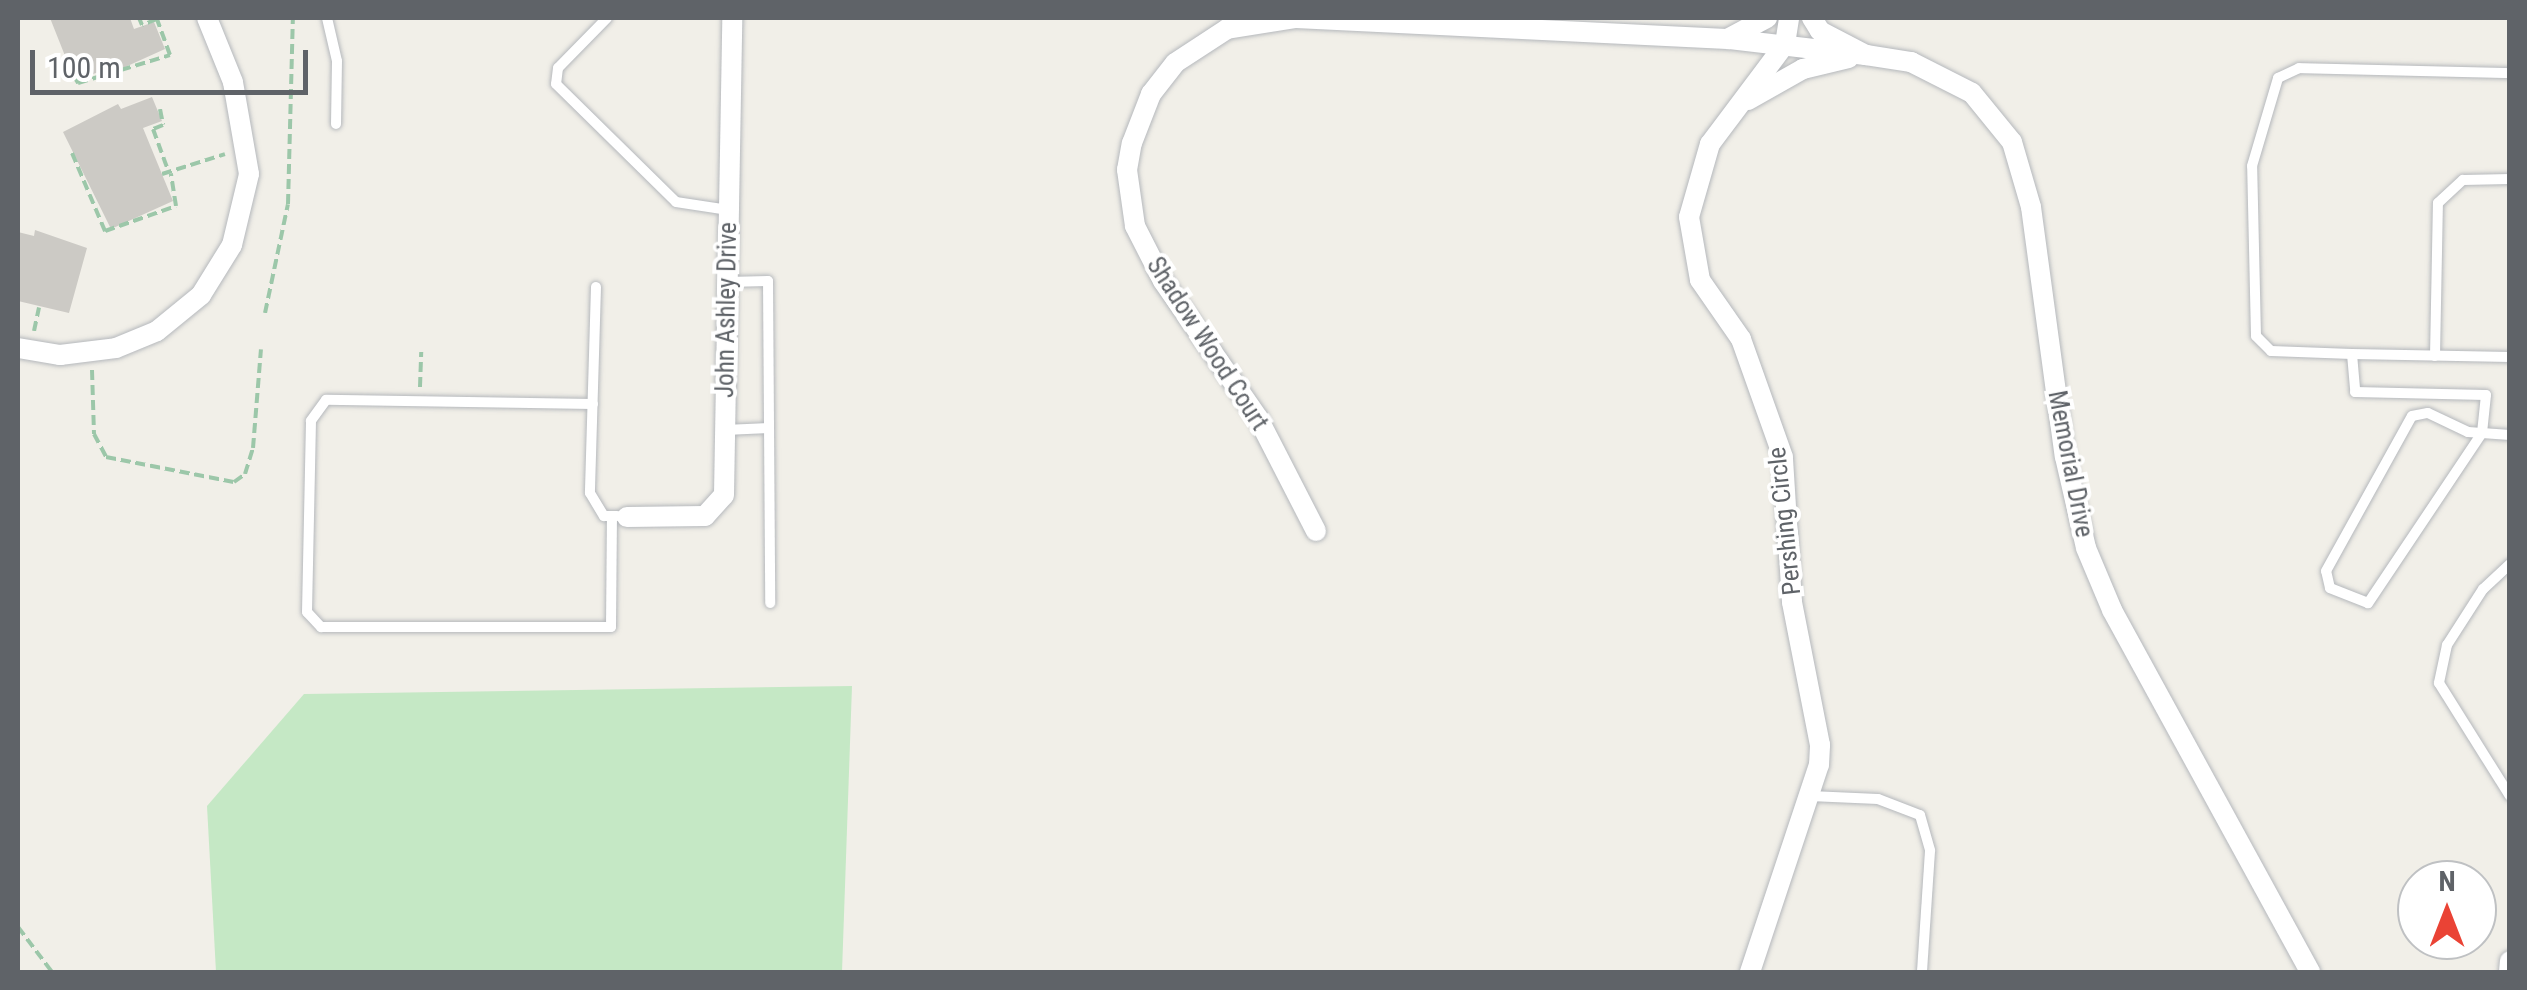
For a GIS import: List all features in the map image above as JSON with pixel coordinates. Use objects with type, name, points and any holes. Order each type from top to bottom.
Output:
[{"type":"street","points":[[18,348],[60,355],[116,348],[157,331],[201,295],[232,245],[248,174],[233,82],[207,18]]},
{"type":"street","name":"John Ashley Drive","points":[[620,516],[712,512],[724,495],[732,18]]},
{"type":"street","name":"Shadow Wood Court","points":[[1316,531],[1258,418],[1163,281],[1136,226],[1127,170],[1140,118],[1159,82],[1214,36],[1275,18],[1729,38],[1785,44]]},
{"type":"street","points":[[1729,38],[1766,18]]},
{"type":"street","points":[[1789,18],[1785,44],[1866,55]]},
{"type":"street","name":"Memorial Drive","points":[[1812,18],[1820,30],[1866,55],[1911,62],[1972,92],[2012,142],[2031,207],[2064,457],[2086,548],[2112,610],[2310,972]]},
{"type":"street","name":"Pershing Circle","points":[[1750,972],[1809,796],[1820,744],[1792,602],[1783,457],[1741,339],[1700,280],[1690,251],[1696,182],[1728,115],[1785,44]]},
{"type":"street","name":"Memorial Drive","points":[[1728,115],[1803,69],[1866,55]]},
{"type":"street","points":[[2509,972],[2510,961]]},
{"type":"lane","points":[[327,18],[337,61],[336,124]]},
{"type":"lane","points":[[607,18],[558,68],[556,84],[676,202],[728,210]]},
{"type":"lane","points":[[2510,73],[2299,68],[2278,78],[2252,166],[2256,336],[2271,351],[2510,357]]},
{"type":"lane","points":[[2435,356],[2438,203],[2463,180],[2510,178]]},
{"type":"lane","points":[[727,282],[768,280],[770,603]]},
{"type":"lane","points":[[592,404],[326,400],[314,409],[307,612],[321,626],[611,627],[620,516],[594,506],[590,492],[596,287]]},
{"type":"lane","points":[[2352,354],[2355,392],[2486,395],[2482,433],[2368,603],[2330,588],[2326,571],[2412,416],[2428,413],[2482,433],[2510,435]]},
{"type":"lane","points":[[724,430],[770,428]]},
{"type":"lane","points":[[2510,564],[2483,589],[2447,645],[2440,683],[2510,796]]},
{"type":"lane","points":[[1809,796],[1878,799],[1920,815],[1930,851],[1922,972]]},
{"type":"path","points":[[65,62],[70,81],[78,83],[170,56],[157,19],[142,25],[139,18]]},
{"type":"path","points":[[265,313],[288,204],[293,18]]},
{"type":"path","points":[[72,153],[105,231],[176,206],[153,129],[163,125],[160,109]]},
{"type":"path","points":[[167,173],[244,150]]},
{"type":"path","points":[[34,331],[39,308]]},
{"type":"path","points":[[92,365],[94,434],[106,457],[234,482],[246,474],[253,448],[261,350]]},
{"type":"path","points":[[420,401],[421,352]]},
{"type":"path","points":[[18,928],[52,972]]},
{"type":"green space","points":[[852,686],[842,972],[216,972],[207,806],[304,694]]},
{"type":"building","points":[[50,18],[130,18],[134,29],[154,22],[165,49],[103,77],[101,71],[75,81]]},
{"type":"building","points":[[152,97],[162,121],[143,128],[173,201],[111,229],[63,132],[118,104],[121,109]]},
{"type":"building","points":[[35,230],[87,248],[69,313],[18,301],[18,232],[34,236]]}]
